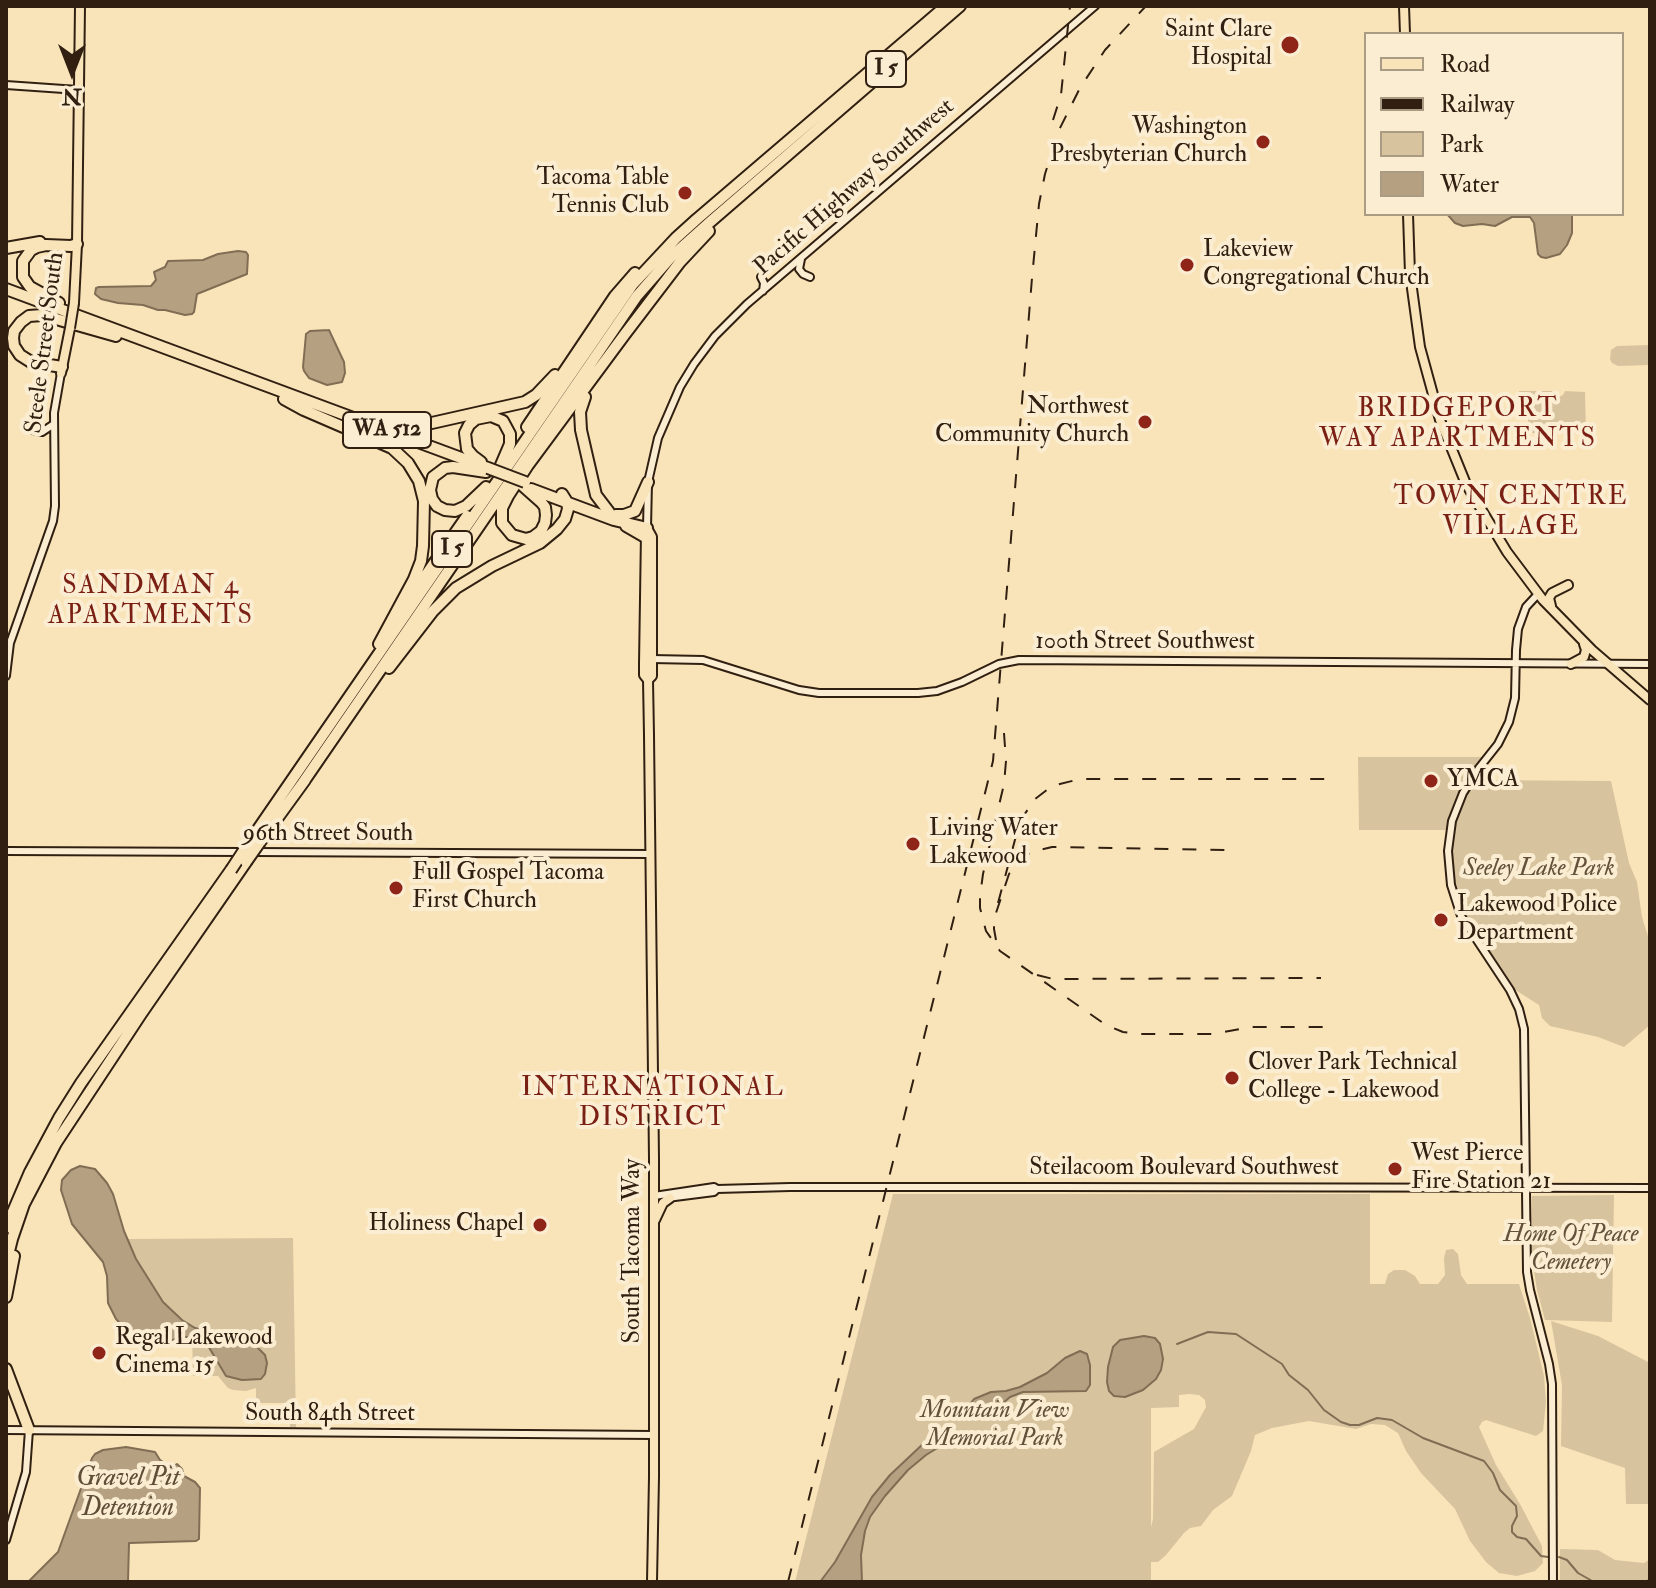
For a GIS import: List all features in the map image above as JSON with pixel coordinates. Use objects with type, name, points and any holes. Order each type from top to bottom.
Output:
[{"type":"highway","name":"I 5","points":[[6,1263],[17,1221],[37,1179],[87,1094],[246,862],[255,839],[633,284],[676,238],[946,6]]},
{"type":"highway","name":"I 5","points":[[6,1228],[40,1151],[81,1083],[231,870],[302,784],[637,296],[672,256],[960,6]]},
{"type":"highway","points":[[523,485],[541,502],[546,515],[541,531],[526,539],[515,537],[506,530],[501,518],[503,505],[528,465],[680,262],[813,132]]},
{"type":"highway","points":[[255,839],[290,776],[582,343],[625,283],[662,247],[676,238]]},
{"type":"highway","points":[[6,248],[33,243],[77,244]]},
{"type":"highway","points":[[77,244],[69,247],[46,245],[33,249],[23,261],[24,279],[36,291],[109,325],[116,333]]},
{"type":"highway","name":"WA 512","points":[[6,289],[523,485],[613,515],[646,532]]},
{"type":"highway","name":"WA 512","points":[[6,296],[116,333]]},
{"type":"highway","points":[[62,370],[33,363],[15,350],[14,331],[29,316],[42,315],[116,333]]},
{"type":"highway","points":[[625,334],[587,392],[580,412],[581,430],[598,498],[613,515],[635,511],[648,482]]},
{"type":"highway","points":[[284,396],[322,402],[391,425],[414,427],[525,402],[544,387],[582,343]]},
{"type":"highway","points":[[6,349],[24,364],[62,370]]},
{"type":"highway","points":[[284,396],[304,410],[392,448],[408,463],[418,479],[424,501],[421,561],[379,644]]},
{"type":"highway","points":[[487,470],[465,445],[467,427],[481,417],[497,418],[509,430],[511,442],[501,465]]},
{"type":"highway","points":[[486,487],[466,506],[453,511],[437,506],[430,490],[433,477],[444,468],[487,470]]},
{"type":"highway","points":[[302,784],[433,611],[456,588],[548,537],[565,519],[568,509],[565,498]]},
{"type":"highway","name":"WA 512","points":[[565,498],[593,512],[613,515]]},
{"type":"highway","points":[[492,566],[542,548],[576,516],[593,512]]},
{"type":"highway","points":[[6,1213],[22,1177],[40,1151]]},
{"type":"highway","points":[[6,1297],[17,1243],[37,1179]]},
{"type":"highway","points":[[6,1369],[29,1430]]},
{"type":"main road","name":"Steele Street South","points":[[6,676],[11,638],[53,521],[55,506],[55,407],[74,303],[77,244],[80,6]]},
{"type":"main road","name":"Pacific Highway Southwest","points":[[665,418],[680,387],[710,341],[733,317],[1095,6]]},
{"type":"main road","points":[[1404,6],[1405,32]]},
{"type":"main road","points":[[6,85],[78,90]]},
{"type":"main road","points":[[1408,216],[1415,323],[1425,372],[1456,464],[1507,552],[1538,594],[1578,637],[1650,700]]},
{"type":"main road","points":[[801,258],[799,269],[810,277]]},
{"type":"main road","points":[[761,277],[764,281],[763,291]]},
{"type":"main road","name":"South Tacoma Way","points":[[652,1582],[654,1196],[648,680],[644,675],[648,482],[665,418]]},
{"type":"main road","points":[[33,430],[42,432],[54,424]]},
{"type":"main road","name":"South Tacoma Way","points":[[646,532],[652,537],[652,676],[648,680]]},
{"type":"main road","points":[[1555,614],[1550,596],[1568,585]]},
{"type":"main road","points":[[1538,594],[1528,604],[1520,623],[1515,698],[1509,722],[1498,744],[1463,793],[1452,821],[1448,860],[1451,885],[1461,916],[1510,990],[1522,1022],[1525,1043],[1528,1281],[1552,1384],[1553,1582]]},
{"type":"main road","points":[[1571,664],[1585,655],[1585,647],[1578,637]]},
{"type":"main road","points":[[645,639],[652,659]]},
{"type":"main road","name":"100th Street Southwest","points":[[652,659],[703,660],[799,690],[819,693],[937,691],[999,664],[1019,660],[1650,664]]},
{"type":"main road","name":"96th Street South","points":[[6,851],[650,854]]},
{"type":"main road","name":"Steilacoom Boulevard Southwest","points":[[654,1196],[714,1187],[1650,1188]]},
{"type":"main road","name":"Steilacoom Boulevard Southwest","points":[[654,1196],[670,1198],[717,1189]]},
{"type":"main road","points":[[654,1225],[661,1207],[670,1198]]},
{"type":"main road","name":"South 84th Street","points":[[6,1430],[654,1435]]},
{"type":"main road","points":[[6,1540],[26,1472],[29,1430]]},
{"type":"green space","points":[[1650,345],[1650,365],[1618,366],[1610,359],[1611,350],[1617,346]]},
{"type":"green space","points":[[1519,391],[1552,391],[1554,396],[1559,397],[1565,391],[1585,392],[1586,434],[1532,433]]},
{"type":"green space","points":[[1358,757],[1483,757],[1459,790],[1446,830],[1359,830]]},
{"type":"green space","name":"Seeley Lake Park","points":[[1470,780],[1611,781],[1650,943],[1650,1025],[1624,1047],[1598,1037],[1550,1026],[1542,1018],[1539,1005],[1506,984],[1470,931],[1451,885],[1451,828]]},
{"type":"green space","name":"Mountain View Memorial Park","points":[[893,1194],[1370,1194],[1370,1284],[1385,1284],[1388,1274],[1394,1270],[1405,1270],[1415,1276],[1420,1284],[1438,1284],[1445,1275],[1446,1250],[1453,1249],[1458,1254],[1461,1275],[1467,1284],[1519,1284],[1544,1376],[1546,1402],[1543,1431],[1536,1436],[1486,1420],[1479,1427],[1496,1465],[1542,1546],[1543,1563],[1535,1571],[1517,1576],[1499,1573],[1486,1562],[1470,1541],[1455,1509],[1421,1473],[1398,1433],[1385,1425],[1371,1424],[1356,1429],[1309,1421],[1272,1428],[1255,1435],[1232,1496],[1213,1510],[1201,1526],[1184,1533],[1158,1562],[1151,1562],[1151,1582],[795,1582]],"holes":[[[1179,1395],[1199,1395],[1205,1400],[1206,1407],[1194,1429],[1154,1452],[1151,1527],[1151,1408],[1179,1407]]]},
{"type":"green space","name":"Home Of Peace Cemetery","points":[[1614,1195],[1612,1322],[1545,1320],[1531,1252],[1532,1196]]},
{"type":"green space","points":[[293,1238],[296,1428],[290,1427],[290,1403],[256,1403],[256,1388],[233,1390],[218,1376],[193,1376],[192,1327],[163,1302],[136,1259],[128,1239]]},
{"type":"green space","points":[[1551,1321],[1598,1336],[1650,1363],[1650,1504],[1626,1504],[1625,1468],[1561,1446],[1562,1385]]},
{"type":"green space","points":[[1560,1549],[1598,1550],[1615,1560],[1644,1563],[1650,1559],[1650,1582],[1560,1582]]},
{"type":"water","points":[[1449,216],[1572,216],[1572,233],[1560,254],[1546,258],[1538,254],[1534,223],[1530,217],[1512,217],[1495,226],[1455,223]]},
{"type":"water","points":[[238,251],[248,255],[247,274],[197,294],[192,314],[118,303],[101,299],[95,294],[99,287],[151,286],[156,280],[154,272],[165,267],[168,261],[203,260]]},
{"type":"water","points":[[329,330],[344,362],[345,373],[342,382],[327,385],[309,378],[303,367],[306,334]]},
{"type":"water","points":[[80,1166],[95,1169],[107,1183],[136,1259],[163,1302],[195,1328],[212,1332],[233,1331],[257,1347],[265,1355],[267,1363],[261,1379],[242,1380],[226,1376],[204,1339],[181,1337],[157,1346],[131,1335],[116,1319],[108,1303],[103,1262],[72,1224],[61,1190],[62,1180]]},
{"type":"water","points":[[1144,1336],[1155,1338],[1160,1344],[1163,1359],[1161,1370],[1143,1390],[1125,1397],[1114,1396],[1107,1382],[1113,1347],[1120,1340]]},
{"type":"water","points":[[1080,1351],[1087,1354],[1090,1365],[1090,1385],[1086,1391],[1023,1392],[1010,1397],[986,1418],[970,1413],[970,1404],[974,1399],[991,1392],[1020,1387]]},
{"type":"water","points":[[947,1425],[954,1428],[952,1439],[908,1470],[870,1517],[861,1555],[862,1582],[820,1582],[872,1497],[890,1475]]},
{"type":"water","name":"Gravel Pit Detention","points":[[126,1447],[155,1452],[160,1460],[172,1467],[177,1464],[184,1476],[200,1488],[199,1539],[129,1543],[128,1582],[28,1582],[58,1552],[92,1458],[103,1450]]},
{"type":"waterway","points":[[1177,1344],[1208,1332],[1236,1334],[1282,1364],[1324,1410],[1341,1422],[1359,1425],[1377,1418],[1392,1420],[1423,1438],[1484,1461],[1500,1490],[1516,1506],[1517,1516],[1512,1532],[1526,1539],[1541,1556],[1548,1557]]},
{"type":"waterway","points":[[1559,1557],[1594,1582]]},
{"type":"waterway","points":[[1644,1582],[1650,1580]]},
{"type":"railway","points":[[1053,120],[1061,95],[1070,6]]},
{"type":"railway","points":[[788,1582],[993,761],[1032,278],[1045,174],[1059,130],[1080,88],[1105,50],[1146,6]]},
{"type":"railway","points":[[1004,733],[1004,784],[980,896],[986,931],[1000,951],[1106,1025],[1123,1032],[1212,1034],[1252,1027],[1325,1027]]},
{"type":"railway","points":[[998,903],[1020,821],[1035,799],[1052,786],[1080,779],[1333,779]]},
{"type":"railway","points":[[996,940],[994,919],[1009,874],[1031,852],[1052,847],[1225,850]]},
{"type":"railway","points":[[1037,975],[1053,979],[1321,978]]},
{"type":"place","name":"Saint Clare Hospital","points":[[1290,45]]},
{"type":"place","name":"Washington Presbyterian Church","points":[[1263,142]]},
{"type":"place","name":"Tacoma Table Tennis Club","points":[[685,193]]},
{"type":"place","name":"Lakeview Congregational Church","points":[[1187,265]]},
{"type":"place","name":"Northwest Community Church","points":[[1145,422]]},
{"type":"place","name":"YMCA","points":[[1431,781]]},
{"type":"place","name":"Living Water Lakewood","points":[[913,844]]},
{"type":"place","name":"Full Gospel Tacoma First Church","points":[[396,888]]},
{"type":"place","name":"Lakewood Police Department","points":[[1441,920]]},
{"type":"place","name":"Clover Park Technical College - Lakewood","points":[[1232,1078]]},
{"type":"place","name":"West Pierce Fire Station 21","points":[[1395,1169]]},
{"type":"place","name":"Holiness Chapel","points":[[540,1225]]},
{"type":"place","name":"Regal Lakewood Cinema 15","points":[[99,1353]]},
{"type":"district","name":"BRIDGEPORT WAY APARTMENTS","points":[[1458,425]]},
{"type":"district","name":"TOWN CENTRE VILLAGE","points":[[1511,513]]},
{"type":"district","name":"SANDMAN 4 APARTMENTS","points":[[151,602]]},
{"type":"district","name":"INTERNATIONAL DISTRICT","points":[[653,1104]]}]
